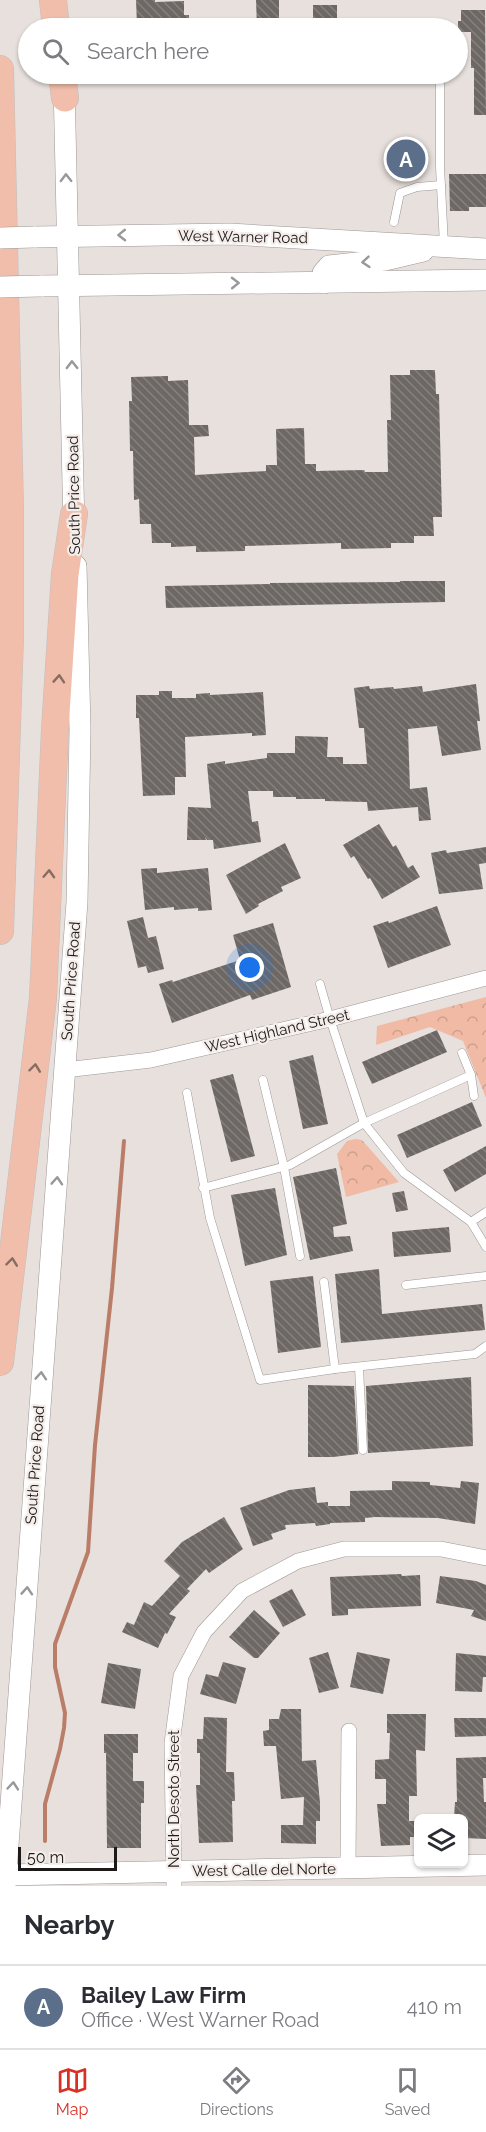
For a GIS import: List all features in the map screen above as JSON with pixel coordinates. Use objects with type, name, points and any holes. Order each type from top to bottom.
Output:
[{"type":"highway","points":[[53,0],[55,18]]},
{"type":"highway","points":[[0,69],[10,636],[0,931]]},
{"type":"highway","points":[[0,1362],[44,998],[65,574],[74,514]]},
{"type":"main road","points":[[63,0],[64,18]]},
{"type":"main road","name":"South Price Road","points":[[5,1880],[78,867],[79,636],[63,84]]},
{"type":"main road","name":"West Warner Road","points":[[0,238],[230,234],[486,249]]},
{"type":"main road","points":[[324,283],[323,273],[329,266],[385,260],[444,246]]},
{"type":"main road","points":[[0,287],[486,280]]},
{"type":"main road","name":"West Calle del Norte","points":[[5,1880],[174,1879],[348,1868],[486,1865]]},
{"type":"street","name":"West Highland Street","points":[[65,1070],[151,1060],[330,1019],[486,978]]},
{"type":"street","name":"North Desoto Street","points":[[174,1879],[172,1743],[181,1676],[204,1632],[242,1591],[298,1561],[344,1549],[441,1549],[486,1558]]},
{"type":"street","points":[[348,1868],[349,1731]]},
{"type":"lane","points":[[440,84],[444,246]]},
{"type":"lane","points":[[394,222],[400,193],[417,187],[441,185]]},
{"type":"lane","points":[[320,984],[364,1123],[404,1173],[471,1222],[486,1247]]},
{"type":"lane","points":[[462,1053],[471,1075],[474,1096]]},
{"type":"lane","points":[[203,1188],[290,1165],[364,1123],[471,1075]]},
{"type":"lane","points":[[263,1080],[284,1167],[300,1256]]},
{"type":"lane","points":[[187,1093],[210,1218],[260,1380],[334,1369],[475,1354],[486,1346]]},
{"type":"lane","points":[[471,1222],[486,1212]]},
{"type":"lane","points":[[406,1285],[486,1276]]},
{"type":"lane","points":[[324,1282],[334,1369]]},
{"type":"lane","points":[[359,1367],[363,1450]]},
{"type":"green space","points":[[486,997],[486,1098],[463,1041],[430,1027],[376,1045],[377,1026]]},
{"type":"green space","points":[[362,1140],[399,1182],[346,1197],[337,1154],[347,1141]]},
{"type":"building","points":[[136,0],[184,1],[184,15],[189,15],[189,18],[137,18]]},
{"type":"building","points":[[256,0],[279,0],[279,18],[257,18]]},
{"type":"building","points":[[313,5],[337,5],[337,18],[313,18]]},
{"type":"building","points":[[461,10],[485,10],[486,115],[474,115],[471,32],[468,32],[468,18],[461,18]]},
{"type":"building","points":[[418,147],[419,172],[394,172],[394,148]]},
{"type":"building","points":[[449,174],[486,174],[486,207],[469,207],[469,211],[450,211]]},
{"type":"building","points":[[410,370],[435,370],[436,394],[439,394],[442,517],[433,517],[434,536],[414,536],[414,543],[391,543],[391,548],[341,549],[341,543],[245,546],[245,551],[196,552],[196,546],[171,547],[171,543],[152,543],[151,524],[140,524],[139,499],[134,500],[133,451],[130,451],[131,377],[168,376],[168,381],[188,380],[189,425],[208,425],[209,436],[194,437],[195,475],[266,471],[266,465],[277,465],[276,429],[304,428],[305,464],[316,464],[316,471],[388,472],[387,420],[391,420],[390,375],[410,375]]},
{"type":"building","points":[[445,581],[445,602],[166,608],[165,586]]},
{"type":"building","points":[[476,684],[481,750],[442,756],[437,726],[408,729],[410,789],[427,787],[431,820],[419,821],[418,807],[368,811],[367,802],[273,797],[273,791],[248,791],[252,822],[258,821],[261,842],[214,849],[213,840],[207,840],[205,837],[206,840],[187,840],[188,807],[211,808],[207,764],[267,758],[267,753],[295,753],[295,736],[328,737],[327,757],[343,757],[343,764],[367,764],[364,728],[359,728],[354,688],[369,686],[370,689],[393,687],[394,689],[422,686],[423,692]]},
{"type":"building","points":[[159,691],[172,691],[172,698],[196,698],[196,694],[210,693],[210,695],[263,692],[266,735],[252,736],[252,733],[185,737],[186,777],[175,777],[175,795],[143,796],[136,695],[159,695]]},
{"type":"building","points":[[379,824],[393,847],[396,845],[408,868],[413,865],[420,877],[382,899],[370,878],[368,879],[354,856],[351,858],[343,845]]},
{"type":"building","points":[[285,843],[301,878],[281,887],[283,891],[258,904],[259,906],[246,914],[226,875]]},
{"type":"building","points":[[486,847],[486,863],[479,864],[483,889],[439,894],[431,853]]},
{"type":"building","points":[[157,868],[157,873],[208,868],[212,910],[198,911],[198,908],[174,910],[174,907],[145,910],[141,869]]},
{"type":"building","points":[[437,906],[451,945],[388,968],[373,926],[388,921],[389,923]]},
{"type":"building","points":[[143,917],[148,938],[156,936],[164,969],[148,973],[146,966],[138,968],[127,921]]},
{"type":"building","points":[[273,923],[291,987],[252,1000],[250,995],[172,1023],[159,984],[172,980],[173,982],[240,960],[233,935]]},
{"type":"building","points":[[437,1030],[447,1052],[372,1084],[362,1062]]},
{"type":"building","points":[[313,1055],[328,1124],[303,1129],[289,1061]]},
{"type":"building","points":[[233,1074],[255,1156],[231,1162],[210,1080]]},
{"type":"building","points":[[472,1102],[482,1126],[407,1158],[397,1135]]},
{"type":"building","points":[[486,1146],[486,1174],[455,1192],[443,1170]]},
{"type":"building","points":[[336,1168],[347,1224],[333,1227],[334,1237],[350,1236],[353,1251],[310,1260],[293,1177]]},
{"type":"building","points":[[275,1188],[287,1255],[245,1266],[231,1195]]},
{"type":"building","points":[[404,1191],[408,1210],[396,1212],[392,1193]]},
{"type":"building","points":[[449,1227],[451,1252],[394,1257],[392,1232]]},
{"type":"building","points":[[379,1269],[382,1314],[482,1304],[485,1330],[341,1343],[335,1274]]},
{"type":"building","points":[[313,1276],[321,1347],[278,1353],[270,1281]]},
{"type":"building","points":[[471,1377],[473,1446],[368,1453],[366,1386]]},
{"type":"building","points":[[308,1385],[354,1386],[358,1454],[308,1457]]},
{"type":"building","points":[[392,1481],[430,1482],[430,1485],[460,1488],[461,1481],[479,1483],[475,1524],[438,1518],[375,1517],[365,1518],[365,1522],[330,1523],[316,1526],[315,1523],[285,1525],[286,1529],[271,1534],[273,1539],[253,1546],[240,1508],[289,1490],[315,1487],[317,1503],[328,1502],[328,1506],[350,1506],[350,1491],[392,1490]]},
{"type":"building","points":[[224,1517],[243,1549],[209,1573],[206,1569],[187,1589],[190,1591],[169,1614],[176,1617],[158,1648],[122,1632],[127,1622],[134,1625],[144,1602],[152,1606],[180,1576],[164,1561],[182,1542]]},
{"type":"building","points":[[401,1574],[402,1576],[420,1575],[421,1606],[348,1609],[348,1615],[332,1616],[330,1577]]},
{"type":"building","points":[[440,1576],[476,1581],[486,1585],[486,1621],[471,1616],[474,1610],[436,1603]]},
{"type":"building","points":[[292,1589],[306,1615],[283,1627],[269,1601]]},
{"type":"building","points":[[254,1610],[280,1633],[258,1658],[254,1658],[229,1637]]},
{"type":"building","points":[[328,1652],[339,1688],[319,1693],[309,1658]]},
{"type":"building","points":[[357,1652],[390,1659],[383,1694],[350,1687]]},
{"type":"building","points":[[456,1653],[486,1656],[486,1677],[483,1677],[482,1692],[455,1691]]},
{"type":"building","points":[[223,1662],[246,1668],[236,1704],[200,1694],[206,1674],[218,1677]]},
{"type":"building","points":[[108,1663],[141,1669],[135,1709],[101,1703]]},
{"type":"building","points":[[281,1709],[301,1709],[302,1761],[316,1760],[320,1821],[316,1821],[316,1844],[281,1843],[281,1825],[303,1825],[304,1797],[281,1799],[276,1746],[264,1746],[263,1731],[269,1730],[269,1719],[279,1719]]},
{"type":"building","points":[[387,1714],[426,1714],[425,1751],[416,1750],[417,1796],[409,1796],[409,1821],[414,1821],[414,1837],[410,1837],[410,1845],[381,1846],[377,1804],[386,1804],[386,1779],[375,1779],[375,1760],[389,1759],[390,1733],[387,1733]]},
{"type":"building","points":[[204,1717],[227,1718],[226,1772],[234,1772],[233,1842],[199,1843],[196,1785],[200,1785],[200,1753],[197,1753],[197,1739],[203,1739]]},
{"type":"building","points":[[454,1718],[486,1718],[486,1736],[455,1737]]},
{"type":"building","points":[[104,1734],[138,1734],[138,1753],[133,1753],[133,1781],[144,1781],[144,1803],[141,1803],[141,1848],[107,1848]]},
{"type":"building","points":[[486,1757],[486,1778],[483,1778],[484,1802],[486,1802],[486,1839],[468,1838],[468,1814],[454,1814],[455,1802],[457,1802],[456,1758]]},
{"type":"waterway","points":[[45,1841],[45,1804],[60,1749],[65,1713],[55,1667],[55,1644],[88,1552],[95,1445],[112,1288],[124,1141]]},
{"type":"place","name":"Bailey Law Firm","points":[[406,159]]}]
